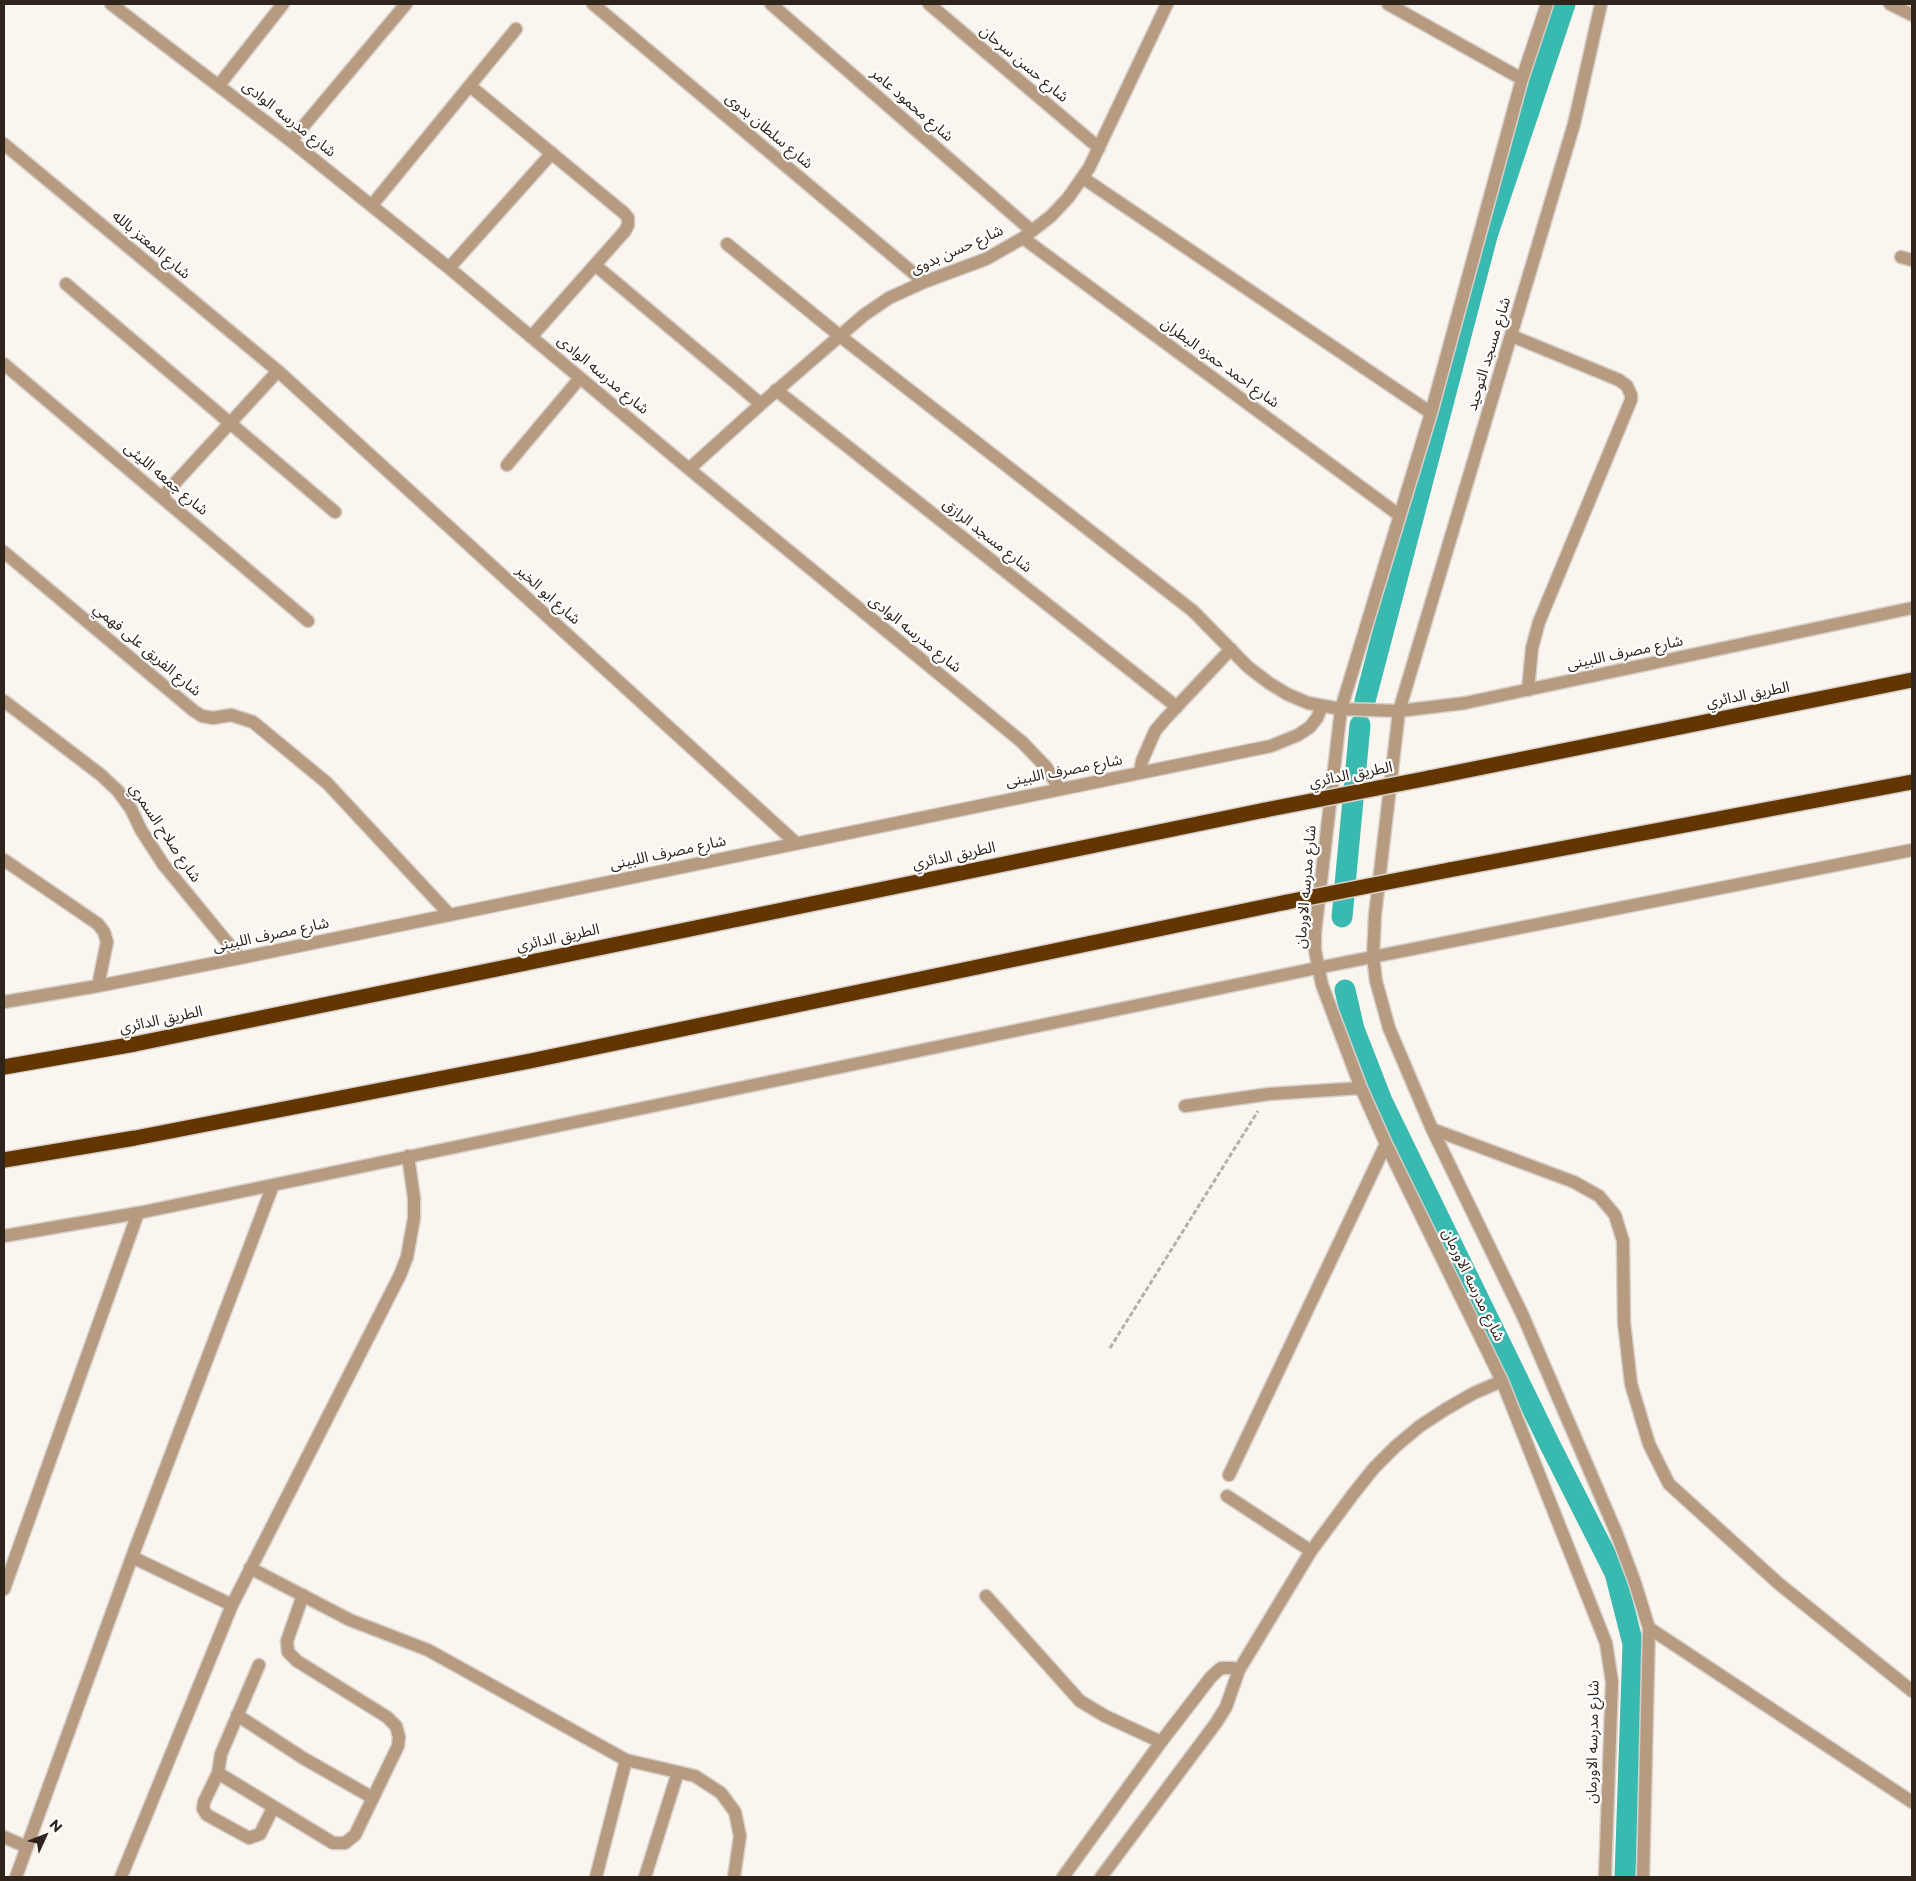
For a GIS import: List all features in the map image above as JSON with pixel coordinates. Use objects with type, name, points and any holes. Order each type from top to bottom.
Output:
[{"type":"highway","name":"الطريق الدائري","points":[[4,1067],[135,1044],[1265,810],[1912,680]]},
{"type":"highway","points":[[4,1160],[135,1138],[530,1061],[1287,902],[1912,782]]},
{"type":"street","name":"شارع مدرسه الوادى","points":[[111,4],[291,141],[449,268],[689,469],[1022,742],[1046,767],[1058,788]]},
{"type":"street","points":[[219,85],[283,4]]},
{"type":"street","points":[[291,141],[406,4]]},
{"type":"street","name":"شارع سلطان بدوى","points":[[594,4],[924,282]]},
{"type":"street","name":"شارع محمود عامر","points":[[771,4],[1027,234]]},
{"type":"street","name":"شارع حسن سرحان","points":[[929,4],[1099,148]]},
{"type":"street","name":"شارع حسن بدوى","points":[[689,469],[760,404],[864,315],[889,298],[924,282],[986,259],[1027,234],[1051,216],[1083,178],[1167,4]]},
{"type":"street","points":[[1388,4],[1522,79]]},
{"type":"street","points":[[1341,709],[1430,413],[1522,79],[1547,4]]},
{"type":"street","name":"شارع مسجد التوحيد","points":[[1399,711],[1574,124],[1601,4]]},
{"type":"street","points":[[1890,4],[1912,15]]},
{"type":"street","points":[[372,206],[516,29]]},
{"type":"street","points":[[470,86],[628,218],[628,225],[625,231],[531,336]]},
{"type":"street","name":"شارع المعتز بالله","points":[[4,144],[278,371]]},
{"type":"street","points":[[449,268],[552,153]]},
{"type":"street","points":[[1083,178],[1430,413]]},
{"type":"street","name":"شارع احمد حمزه البطران","points":[[1027,234],[1399,515]]},
{"type":"street","name":"شارع مصرف اللبينى","points":[[727,244],[840,336],[1193,611],[1248,667],[1269,683],[1301,700],[1341,709],[1399,711],[1465,703],[1912,608]]},
{"type":"street","points":[[595,265],[760,404]]},
{"type":"street","points":[[66,284],[335,512]]},
{"type":"street","points":[[1512,336],[1619,380],[1627,386],[1631,396],[1539,622],[1532,648],[1528,690]]},
{"type":"street","name":"شارع جمعه الليثى","points":[[4,364],[308,621]]},
{"type":"street","points":[[162,497],[278,371]]},
{"type":"street","name":"شارع ابو الخير","points":[[278,371],[796,843]]},
{"type":"street","points":[[507,465],[580,378]]},
{"type":"street","name":"شارع مسجد الرازق","points":[[776,390],[1177,707]]},
{"type":"street","name":"شارع الفريق على فهمي","points":[[4,552],[194,711],[202,716],[213,718],[231,714],[253,722],[327,783],[450,914]]},
{"type":"street","points":[[1140,772],[1144,753],[1155,731],[1231,649]]},
{"type":"street","name":"شارع صلاح السمري","points":[[4,702],[118,790],[163,864],[240,958]]},
{"type":"street","name":"شارع مصرف اللبينى","points":[[4,1002],[240,958],[1285,741],[1310,727],[1317,718],[1322,706]]},
{"type":"street","name":"شارع مدرسه الاورمان","points":[[1341,709],[1315,933],[1314,950],[1317,968],[1361,1088],[1386,1144],[1502,1381],[1606,1643],[1612,1682],[1605,1877]]},
{"type":"street","name":"شارع مدرسه الاورمان","points":[[1399,711],[1375,916],[1373,956],[1376,981],[1389,1028],[1432,1129],[1523,1316],[1616,1532],[1649,1628],[1643,1877]]},
{"type":"street","points":[[4,1236],[138,1213],[1373,956],[1912,850]]},
{"type":"street","points":[[4,860],[98,924],[104,932],[107,942],[98,986]]},
{"type":"street","points":[[1185,1106],[1269,1094],[1361,1088]]},
{"type":"street","points":[[1432,1129],[1574,1182],[1599,1196],[1615,1214],[1623,1241],[1624,1322],[1631,1384],[1649,1444],[1669,1484],[1778,1583],[1912,1691]]},
{"type":"street","points":[[1229,1475],[1386,1144]]},
{"type":"street","points":[[121,1877],[232,1605],[400,1275],[407,1257],[414,1218],[413,1189],[408,1156]]},
{"type":"street","points":[[16,1877],[132,1556],[273,1185]]},
{"type":"street","points":[[4,1586],[138,1213]]},
{"type":"street","points":[[1101,1877],[1216,1723],[1226,1707],[1239,1670],[1311,1551],[1354,1492],[1396,1446],[1420,1426],[1474,1393],[1502,1381]]},
{"type":"street","points":[[1227,1496],[1311,1551]]},
{"type":"street","points":[[132,1556],[232,1605]]},
{"type":"street","points":[[250,1568],[350,1620],[428,1650],[626,1760],[695,1776],[721,1793],[735,1812],[740,1836],[734,1877]]},
{"type":"street","points":[[218,1773],[333,1843],[345,1842],[355,1835],[398,1746],[399,1737],[396,1726],[388,1717],[292,1657],[288,1652],[287,1641],[303,1595]]},
{"type":"street","points":[[986,1596],[1080,1701],[1105,1716],[1161,1742]]},
{"type":"street","points":[[1649,1628],[1912,1802]]},
{"type":"street","points":[[259,1665],[221,1754],[218,1773],[204,1802],[203,1809],[207,1814],[249,1838],[260,1834],[274,1808]]},
{"type":"street","points":[[1063,1877],[1161,1742],[1216,1672],[1227,1667],[1239,1670]]},
{"type":"street","points":[[238,1715],[303,1758],[372,1798]]},
{"type":"street","points":[[596,1877],[626,1760]]},
{"type":"street","points":[[645,1877],[678,1772]]},
{"type":"street","points":[[4,1837],[26,1847]]},
{"type":"path","points":[[1110,1348],[1269,1094]]},
{"type":"waterway","points":[[1365,701],[1487,236],[1565,4]]},
{"type":"waterway","points":[[1342,917],[1360,725]]},
{"type":"waterway","points":[[1345,990],[1354,1029],[1382,1101],[1550,1445],[1615,1573],[1633,1644],[1625,1877]]}]
